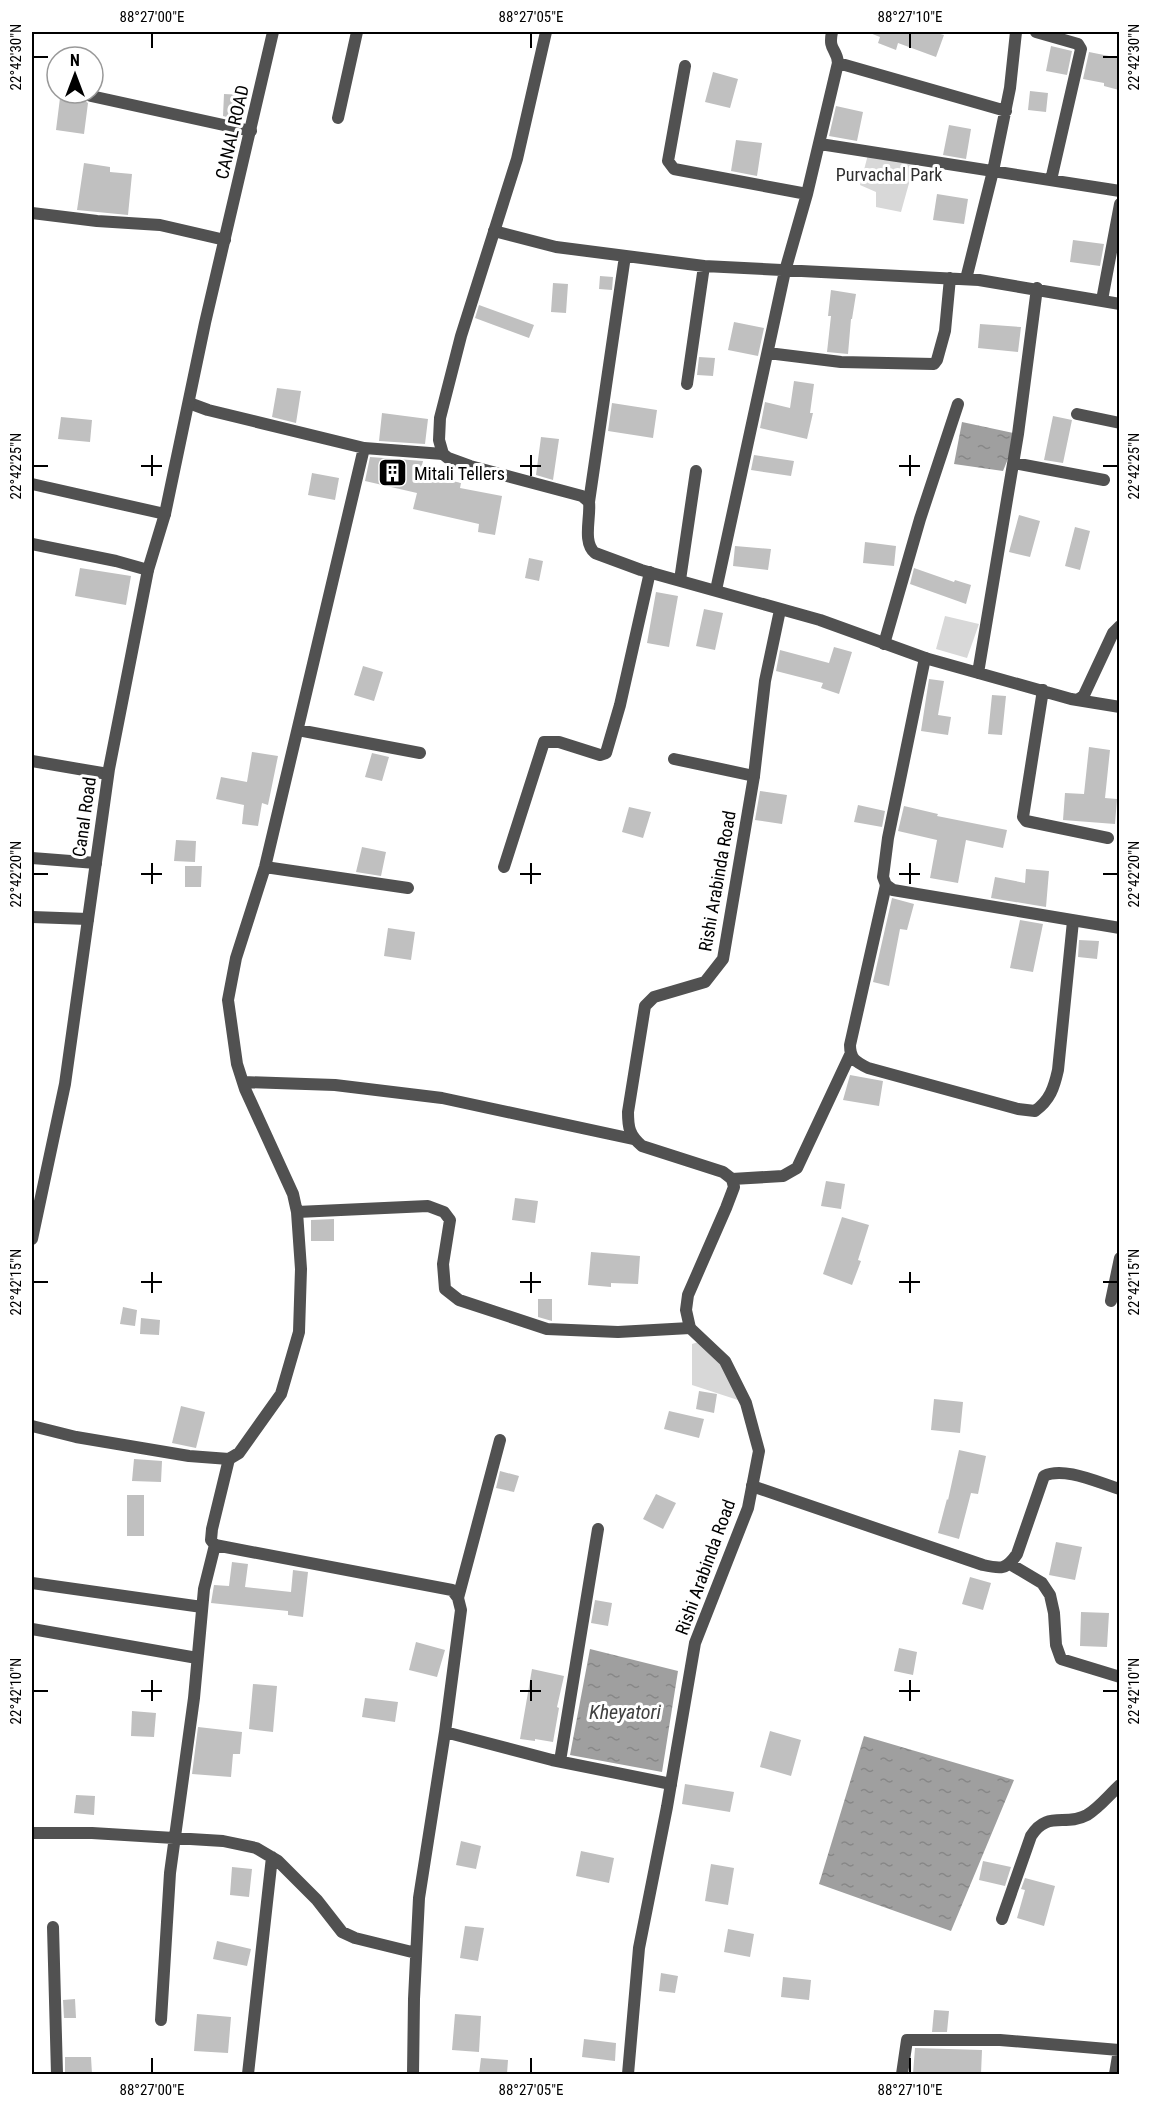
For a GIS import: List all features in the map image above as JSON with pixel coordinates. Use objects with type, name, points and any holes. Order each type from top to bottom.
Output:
[{"type":"street","name":"CANAL ROAD","points":[[189,403],[205,323],[273,32]]},
{"type":"street","points":[[338,118],[357,32]]},
{"type":"street","points":[[443,454],[439,440],[440,418],[461,336],[517,159],[546,32]]},
{"type":"street","points":[[716,590],[785,271],[820,144],[838,63],[838,57],[830,42],[832,32]]},
{"type":"street","points":[[966,279],[1006,111],[1016,32]]},
{"type":"street","points":[[1036,32],[1078,44],[1082,49],[1051,180]]},
{"type":"street","points":[[838,63],[1006,111]]},
{"type":"street","points":[[685,66],[668,161],[670,166],[674,169],[807,194]]},
{"type":"street","points":[[105,99],[251,131]]},
{"type":"street","points":[[820,144],[1119,191]]},
{"type":"street","points":[[1102,300],[1119,204]]},
{"type":"street","points":[[32,213],[97,221],[160,225],[225,240]]},
{"type":"street","points":[[494,231],[556,247],[704,266],[966,279],[1037,288],[1119,304]]},
{"type":"street","points":[[626,256],[589,502],[588,542],[590,549],[595,553],[650,572],[820,620],[925,658],[1078,700],[1119,707]]},
{"type":"street","points":[[687,384],[704,266]]},
{"type":"street","points":[[768,353],[841,362],[934,364],[945,331],[950,278]]},
{"type":"street","points":[[978,673],[1014,463],[1037,288]]},
{"type":"street","points":[[189,403],[208,410],[364,448],[443,454],[470,466],[582,496],[589,502]]},
{"type":"street","name":"Canal Road","points":[[32,1239],[65,1084],[108,774],[148,570],[165,514],[189,403]]},
{"type":"street","points":[[884,644],[920,519],[958,404]]},
{"type":"street","points":[[1077,414],[1119,423]]},
{"type":"street","points":[[36,1427],[88,1439],[189,1456],[229,1459],[239,1453],[281,1394],[299,1332],[301,1269],[297,1212],[293,1194],[243,1082],[233,1045],[228,1000],[236,958],[265,867],[364,448]]},
{"type":"street","points":[[1014,463],[1104,480]]},
{"type":"street","points":[[680,580],[696,471]]},
{"type":"street","points":[[32,484],[165,514]]},
{"type":"street","points":[[32,544],[148,570]]},
{"type":"street","points":[[504,867],[544,742],[559,742],[600,755],[606,753],[620,705],[650,572]]},
{"type":"street","name":"Rishi Arabinda Road","points":[[633,1139],[628,1129],[628,1112],[645,1006],[654,997],[705,982],[723,959],[754,776],[765,681],[780,610]]},
{"type":"street","points":[[1078,700],[1084,695],[1109,641],[1119,626]]},
{"type":"street","points":[[732,1179],[783,1176],[797,1168],[850,1055],[850,1045],[885,885],[883,876],[888,838],[925,658]]},
{"type":"street","points":[[1043,690],[1023,817],[1026,821],[1108,838]]},
{"type":"street","points":[[298,730],[420,753]]},
{"type":"street","points":[[674,759],[754,776]]},
{"type":"street","points":[[32,761],[108,774]]},
{"type":"street","points":[[32,858],[96,863]]},
{"type":"street","points":[[265,867],[408,888]]},
{"type":"street","points":[[885,885],[893,890],[1119,928]]},
{"type":"street","points":[[32,917],[88,919]]},
{"type":"street","points":[[850,1055],[856,1062],[868,1068],[1018,1109],[1035,1111],[1050,1097],[1058,1070],[1073,921]]},
{"type":"street","points":[[243,1082],[335,1085],[442,1098],[633,1139],[642,1146],[723,1172],[732,1179],[734,1187],[688,1295],[686,1310],[690,1328],[618,1332],[547,1329],[459,1300],[445,1288],[443,1264],[450,1220],[444,1212],[428,1206],[297,1212]]},
{"type":"street","points":[[1111,1301],[1119,1258]]},
{"type":"street","name":"Rishi Arabinda Road","points":[[628,2074],[639,1948],[671,1784],[695,1643],[748,1508],[759,1451],[746,1403],[725,1361],[690,1328]]},
{"type":"street","points":[[413,2074],[419,1898],[445,1732],[461,1610],[459,1598],[500,1440]]},
{"type":"street","points":[[229,1459],[212,1528],[211,1540],[215,1545],[452,1590],[459,1598]]},
{"type":"street","points":[[752,1486],[999,1569],[1010,1564],[1017,1554],[1044,1476],[1050,1473],[1064,1473],[1119,1489]]},
{"type":"street","points":[[560,1761],[598,1529]]},
{"type":"street","points":[[161,2020],[166,1916],[192,1709],[204,1588],[215,1545]]},
{"type":"street","points":[[1010,1564],[1042,1583],[1050,1595],[1054,1613],[1056,1645],[1061,1659],[1119,1677]]},
{"type":"street","points":[[32,1583],[202,1607]]},
{"type":"street","points":[[32,1629],[197,1658]]},
{"type":"street","points":[[445,1732],[560,1761],[671,1784]]},
{"type":"street","points":[[1002,1919],[1032,1836],[1038,1826],[1049,1820],[1072,1820],[1086,1816],[1119,1785]]},
{"type":"street","points":[[32,1833],[92,1833],[223,1841],[256,1848],[278,1861],[317,1900],[342,1932],[355,1938],[416,1953]]},
{"type":"street","points":[[248,2074],[272,1857]]},
{"type":"street","points":[[53,1927],[57,2074]]},
{"type":"street","points":[[902,2074],[907,2040],[1000,2040],[1119,2050],[1115,2074]]},
{"type":"green space","name":"Purvachal Park","points":[[870,147],[916,158],[901,212],[876,207],[876,192],[860,185]]},
{"type":"green space","points":[[945,616],[979,624],[967,658],[936,649]]},
{"type":"green space","points":[[705,1340],[725,1361],[741,1401],[692,1385],[692,1344]]},
{"type":"water","points":[[962,422],[1018,434],[1003,471],[954,464]]},
{"type":"water","name":"Kheyatori","points":[[590,1649],[678,1671],[662,1772],[570,1755]]},
{"type":"water","points":[[864,1736],[1014,1780],[951,1931],[819,1884]]},
{"type":"building","points":[[870,32],[933,32],[944,35],[936,57],[898,43],[896,50],[878,43],[880,37]]},
{"type":"building","points":[[1051,46],[1072,51],[1067,75],[1046,71]]},
{"type":"building","points":[[1089,52],[1119,58],[1119,90],[1104,86],[1104,83],[1083,79]]},
{"type":"building","points":[[713,72],[738,79],[730,108],[705,102]]},
{"type":"building","points":[[1030,91],[1048,93],[1046,112],[1028,110]]},
{"type":"building","points":[[224,94],[244,95],[242,121],[223,116]]},
{"type":"building","points":[[59,105],[88,105],[84,134],[56,130]]},
{"type":"building","points":[[836,106],[863,112],[857,141],[829,136]]},
{"type":"building","points":[[949,125],[971,129],[966,159],[943,155]]},
{"type":"building","points":[[736,140],[762,143],[757,176],[731,171]]},
{"type":"building","points":[[84,163],[110,167],[110,172],[132,174],[128,215],[77,210]]},
{"type":"building","points":[[937,194],[968,199],[964,224],[933,220]]},
{"type":"building","points":[[1073,240],[1104,244],[1100,266],[1070,262]]},
{"type":"building","points":[[600,276],[613,277],[612,290],[599,289]]},
{"type":"building","points":[[553,283],[568,284],[566,313],[551,312]]},
{"type":"building","points":[[831,290],[856,294],[848,354],[827,352]]},
{"type":"building","points":[[479,305],[534,325],[529,338],[475,318]]},
{"type":"building","points":[[734,322],[764,328],[758,356],[728,350]]},
{"type":"building","points":[[980,324],[1021,327],[1018,352],[978,348]]},
{"type":"building","points":[[699,357],[715,358],[713,376],[697,375]]},
{"type":"building","points":[[794,381],[814,384],[810,413],[813,413],[807,439],[760,428],[765,402],[790,408]]},
{"type":"building","points":[[277,388],[301,391],[296,423],[272,417]]},
{"type":"building","points":[[612,403],[657,410],[653,438],[608,431]]},
{"type":"building","points":[[382,413],[428,419],[425,444],[379,441]]},
{"type":"building","points":[[1053,416],[1072,420],[1063,463],[1044,460]]},
{"type":"building","points":[[61,417],[92,420],[90,442],[58,439]]},
{"type":"building","points":[[541,437],[559,439],[553,480],[536,475]]},
{"type":"building","points":[[754,455],[794,461],[791,476],[751,470]]},
{"type":"building","points":[[370,457],[423,461],[420,473],[461,483],[460,488],[502,496],[495,535],[478,532],[479,524],[413,509],[417,493],[365,481]]},
{"type":"building","points":[[312,473],[339,478],[335,500],[308,495]]},
{"type":"building","points":[[1019,515],[1040,521],[1030,557],[1009,552]]},
{"type":"building","points":[[1075,527],[1090,531],[1080,570],[1065,566]]},
{"type":"building","points":[[865,542],[896,546],[894,566],[863,563]]},
{"type":"building","points":[[735,546],[771,549],[768,570],[733,566]]},
{"type":"building","points":[[529,558],[543,561],[539,581],[525,578]]},
{"type":"building","points":[[80,568],[131,576],[126,605],[75,596]]},
{"type":"building","points":[[914,568],[954,582],[955,580],[971,585],[966,604],[910,584]]},
{"type":"building","points":[[656,592],[678,596],[669,647],[647,643]]},
{"type":"building","points":[[704,609],[723,613],[715,650],[696,646]]},
{"type":"building","points":[[834,647],[852,652],[839,694],[821,688],[823,683],[776,671],[780,650],[829,663]]},
{"type":"building","points":[[363,666],[383,672],[374,701],[354,695]]},
{"type":"building","points":[[929,679],[944,681],[938,715],[951,717],[948,735],[921,731]]},
{"type":"building","points":[[992,695],[1006,696],[1002,735],[988,734]]},
{"type":"building","points":[[1089,747],[1110,750],[1105,798],[1117,799],[1115,824],[1063,820],[1065,793],[1084,794]]},
{"type":"building","points":[[252,752],[278,756],[268,805],[262,803],[258,826],[242,824],[244,805],[216,799],[221,777],[247,782]]},
{"type":"building","points":[[372,753],[389,757],[382,781],[365,777]]},
{"type":"building","points":[[760,791],[787,795],[782,824],[755,820]]},
{"type":"building","points":[[858,805],[885,811],[882,827],[854,822]]},
{"type":"building","points":[[904,806],[938,814],[937,816],[1007,830],[1003,848],[966,840],[958,883],[930,878],[937,840],[898,831]]},
{"type":"building","points":[[629,807],[651,812],[643,838],[622,832]]},
{"type":"building","points":[[176,840],[196,841],[195,862],[174,861]]},
{"type":"building","points":[[362,847],[386,852],[381,876],[356,872]]},
{"type":"building","points":[[185,866],[202,866],[201,887],[185,887]]},
{"type":"building","points":[[1026,869],[1049,871],[1046,907],[991,898],[995,877],[1025,883]]},
{"type":"building","points":[[892,898],[914,904],[907,930],[900,929],[889,986],[873,982]]},
{"type":"building","points":[[1020,920],[1043,924],[1033,972],[1010,968]]},
{"type":"building","points":[[388,928],[415,932],[411,960],[384,956]]},
{"type":"building","points":[[1079,940],[1099,941],[1097,959],[1078,957]]},
{"type":"building","points":[[850,1075],[883,1081],[879,1106],[843,1100]]},
{"type":"building","points":[[826,1181],[845,1184],[841,1209],[821,1206]]},
{"type":"building","points":[[515,1198],[538,1201],[535,1223],[512,1220]]},
{"type":"building","points":[[842,1217],[869,1225],[858,1260],[861,1261],[852,1285],[823,1274]]},
{"type":"building","points":[[334,1219],[334,1241],[311,1241],[311,1220]]},
{"type":"building","points":[[591,1252],[640,1256],[638,1284],[611,1283],[611,1287],[588,1285]]},
{"type":"building","points":[[538,1299],[552,1299],[552,1321],[538,1317]]},
{"type":"building","points":[[123,1307],[137,1310],[135,1326],[120,1324]]},
{"type":"building","points":[[141,1318],[160,1320],[159,1335],[140,1334]]},
{"type":"building","points":[[699,1391],[717,1394],[714,1413],[696,1409]]},
{"type":"building","points":[[934,1399],[963,1402],[960,1433],[931,1430]]},
{"type":"building","points":[[181,1406],[205,1412],[196,1448],[172,1443]]},
{"type":"building","points":[[669,1411],[704,1419],[699,1438],[664,1429]]},
{"type":"building","points":[[959,1450],[986,1456],[978,1494],[971,1493],[959,1539],[938,1533]]},
{"type":"building","points":[[134,1459],[162,1461],[161,1482],[132,1481]]},
{"type":"building","points":[[500,1471],[519,1476],[514,1492],[496,1488]]},
{"type":"building","points":[[656,1494],[676,1503],[663,1529],[643,1519]]},
{"type":"building","points":[[127,1495],[144,1495],[144,1536],[127,1536]]},
{"type":"building","points":[[1056,1542],[1082,1547],[1075,1580],[1049,1575]]},
{"type":"building","points":[[232,1562],[248,1564],[245,1587],[291,1592],[293,1570],[308,1572],[303,1617],[288,1615],[288,1611],[211,1603],[214,1585],[229,1586]]},
{"type":"building","points":[[970,1577],[991,1583],[983,1610],[962,1604]]},
{"type":"building","points":[[595,1600],[612,1603],[608,1626],[591,1623]]},
{"type":"building","points":[[1081,1612],[1109,1613],[1107,1647],[1080,1646]]},
{"type":"building","points":[[416,1642],[445,1650],[437,1677],[409,1670]]},
{"type":"building","points":[[899,1648],[917,1652],[913,1675],[894,1671]]},
{"type":"building","points":[[532,1669],[564,1676],[557,1707],[559,1708],[553,1742],[520,1739]]},
{"type":"building","points":[[253,1684],[277,1686],[273,1732],[249,1729]]},
{"type":"building","points":[[365,1698],[398,1702],[395,1722],[362,1717]]},
{"type":"building","points":[[132,1711],[156,1713],[154,1737],[131,1736]]},
{"type":"building","points":[[198,1727],[242,1732],[240,1754],[233,1754],[231,1777],[192,1774]]},
{"type":"building","points":[[770,1731],[801,1740],[791,1776],[760,1767]]},
{"type":"building","points":[[685,1784],[734,1792],[730,1812],[682,1804]]},
{"type":"building","points":[[76,1795],[95,1796],[94,1815],[74,1813]]},
{"type":"building","points":[[461,1841],[481,1846],[476,1869],[456,1865]]},
{"type":"building","points":[[581,1851],[614,1858],[609,1883],[576,1876]]},
{"type":"building","points":[[983,1861],[1011,1867],[1005,1886],[979,1880]]},
{"type":"building","points":[[711,1864],[734,1868],[728,1905],[705,1901]]},
{"type":"building","points":[[232,1867],[252,1869],[249,1897],[230,1895]]},
{"type":"building","points":[[1025,1878],[1055,1886],[1044,1926],[1017,1918],[1025,1890],[1021,1889]]},
{"type":"building","points":[[465,1926],[484,1928],[478,1961],[460,1958]]},
{"type":"building","points":[[728,1929],[754,1934],[750,1957],[724,1952]]},
{"type":"building","points":[[217,1941],[251,1949],[247,1966],[213,1959]]},
{"type":"building","points":[[661,1973],[678,1976],[675,1993],[659,1991]]},
{"type":"building","points":[[783,1977],[811,1980],[809,2000],[781,1997]]},
{"type":"building","points":[[75,1999],[76,2018],[64,2018],[63,2000]]},
{"type":"building","points":[[934,2010],[949,2011],[947,2032],[932,2032]]},
{"type":"building","points":[[197,2014],[231,2017],[228,2053],[194,2051]]},
{"type":"building","points":[[455,2014],[481,2016],[479,2052],[452,2050]]},
{"type":"building","points":[[584,2039],[616,2043],[615,2061],[582,2057]]},
{"type":"building","points":[[915,2048],[982,2050],[981,2074],[913,2074]]},
{"type":"building","points":[[65,2057],[91,2057],[92,2074],[65,2074]]},
{"type":"building","points":[[481,2058],[508,2060],[507,2074],[479,2074]]},
{"type":"place","name":"Mitali Tellers","points":[[393,473]]}]
